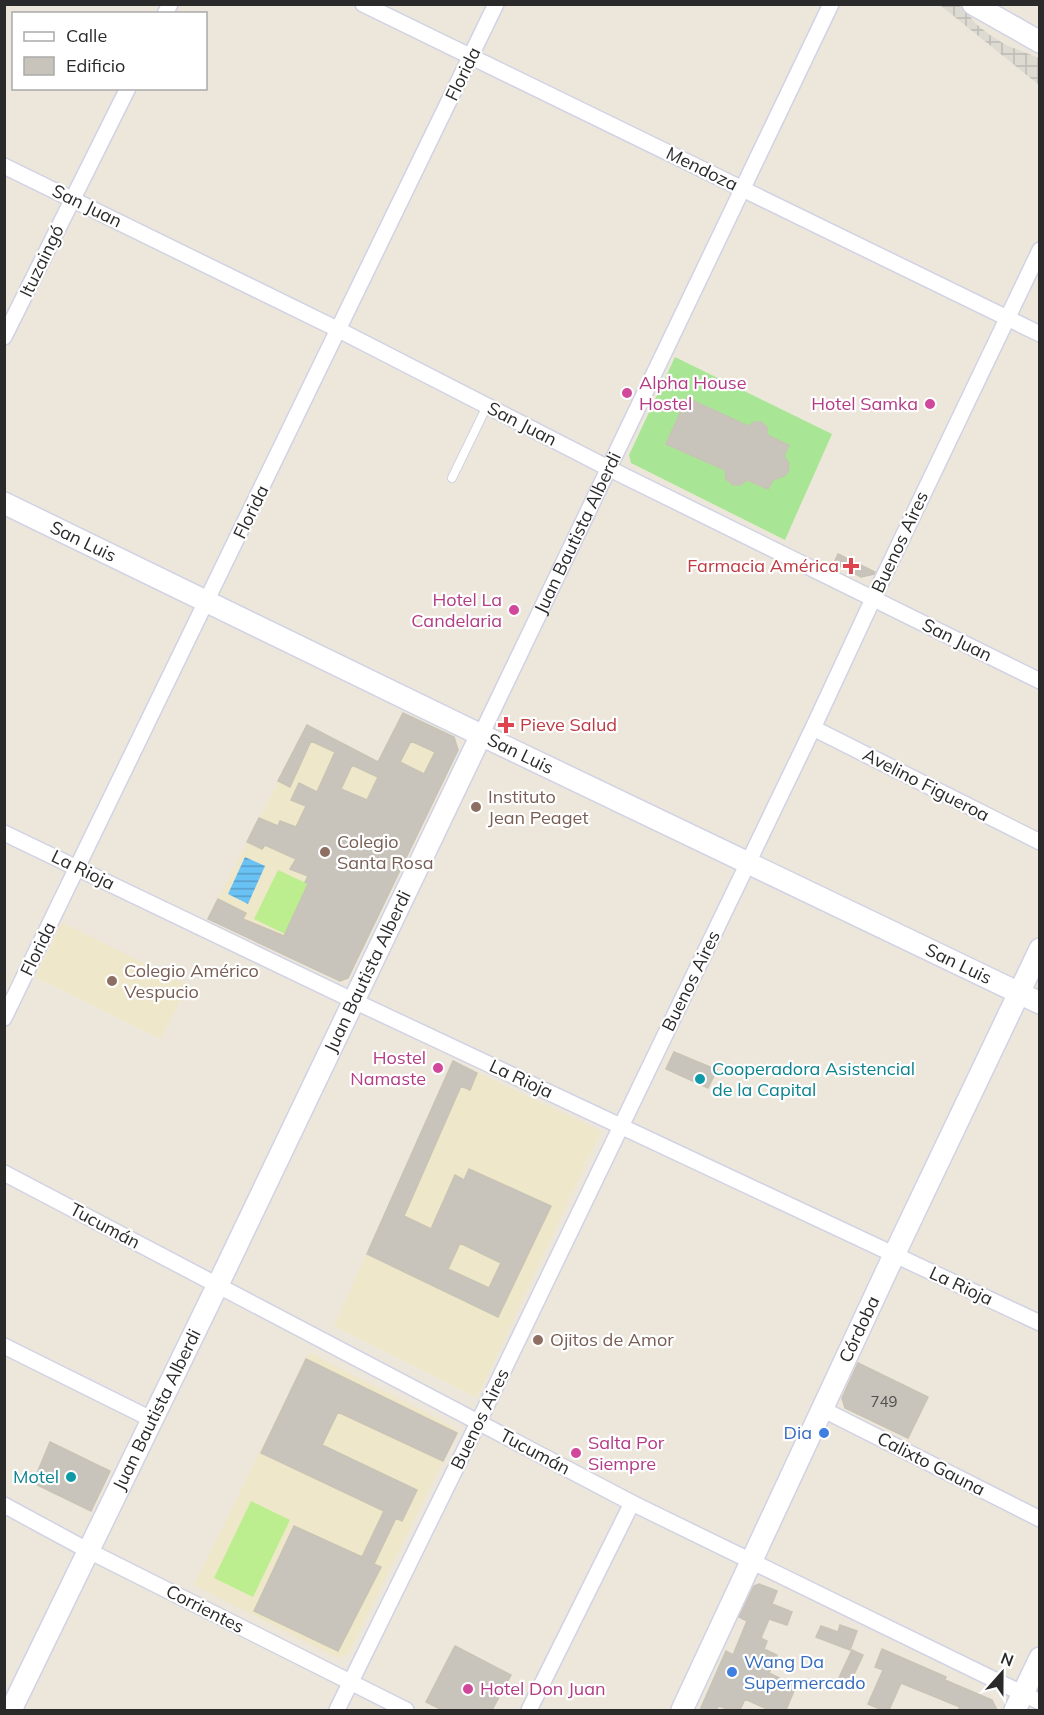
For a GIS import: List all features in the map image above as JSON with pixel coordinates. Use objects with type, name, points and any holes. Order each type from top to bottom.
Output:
[{"type":"street","name":"Mendoza","points":[[363,4],[1040,334]]},
{"type":"street","name":"Florida","points":[[4,1018],[208,602],[496,4]]},
{"type":"street","name":"Juan Bautista Alberdi","points":[[11,1710],[218,1285],[352,1000],[610,469],[831,4]]},
{"type":"street","points":[[973,4],[1040,42]]},
{"type":"street","name":"Ituzaingó","points":[[4,337],[127,90]]},
{"type":"street","name":"San Juan","points":[[4,166],[339,330],[610,469],[1040,681]]},
{"type":"street","name":"Buenos Aires","points":[[337,1710],[813,728],[1040,250]]},
{"type":"street","name":"San Luis","points":[[4,503],[1040,1003]]},
{"type":"street","name":"Avelino Figueroa","points":[[813,728],[1040,842]]},
{"type":"street","name":"La Rioja","points":[[4,833],[352,1000],[894,1255],[1038,1319]]},
{"type":"street","name":"Córdoba","points":[[682,1710],[894,1255],[1040,949]]},
{"type":"street","name":"Tucumán","points":[[4,1173],[632,1503],[1026,1702]]},
{"type":"street","points":[[4,1346],[153,1420]]},
{"type":"street","name":"Calixto Gauna","points":[[822,1409],[1040,1519]]},
{"type":"street","points":[[529,1710],[632,1503]]},
{"type":"street","name":"Corrientes","points":[[4,1505],[87,1550],[406,1710]]},
{"type":"street","points":[[1026,1702],[1040,1658]]},
{"type":"lane","points":[[452,478],[487,406]]},
{"type":"shaded area","points":[[940,5],[958,5],[990,35],[1006,45],[1039,58],[1039,85]]},
{"type":"shaded area","name":"Colegio Santa Rosa","points":[[403,713],[454,737],[458,750],[390,892],[329,863],[381,910],[348,978],[340,981],[208,919],[307,725],[378,761]]},
{"type":"shaded area","name":"Colegio Américo Vespucio","points":[[62,923],[188,985],[161,1039],[35,977]]},
{"type":"shaded area","points":[[453,1061],[601,1131],[477,1398],[334,1326]]},
{"type":"shaded area","points":[[309,1352],[456,1428],[457,1433],[348,1654],[337,1658],[194,1585]]},
{"type":"green space","points":[[675,357],[832,434],[785,540],[631,463],[629,455]]},
{"type":"green space","points":[[278,870],[308,884],[285,934],[254,919]]},
{"type":"green space","points":[[251,1501],[290,1520],[253,1597],[214,1578]]},
{"type":"water","points":[[245,857],[265,866],[248,904],[228,894]]},
{"type":"building","points":[[687,398],[748,426],[761,422],[767,427],[767,435],[789,445],[784,456],[789,464],[788,472],[773,480],[768,489],[747,480],[740,485],[733,485],[726,479],[725,470],[666,444]]},
{"type":"building","name":"Farmacia América","points":[[838,554],[875,572],[874,574],[861,577],[834,563]]},
{"type":"building","name":"Colegio Santa Rosa","points":[[403,713],[454,737],[458,750],[348,978],[340,981],[208,919],[218,899],[246,913],[243,919],[284,936],[308,884],[305,882],[308,876],[290,869],[296,859],[265,845],[262,849],[247,842],[259,818],[278,826],[280,821],[296,827],[306,806],[291,800],[299,783],[317,792],[335,752],[311,741],[290,787],[278,781],[307,725],[378,762]],"holes":[[[411,741],[435,752],[424,774],[400,762]],[[352,765],[378,777],[367,800],[341,789]]]},
{"type":"building","name":"Cooperadora Asistencial de la Capital","points":[[674,1052],[717,1070],[708,1088],[666,1069]]},
{"type":"building","points":[[453,1061],[477,1073],[470,1090],[461,1086],[404,1216],[431,1229],[455,1175],[464,1180],[469,1169],[551,1206],[498,1317],[367,1254]],"holes":[[[460,1243],[501,1263],[489,1288],[448,1269]]]},
{"type":"building","points":[[306,1359],[457,1433],[443,1461],[338,1412],[322,1445],[417,1490],[402,1521],[396,1518],[374,1564],[381,1567],[338,1651],[254,1611],[294,1526],[362,1557],[384,1511],[261,1453]]},
{"type":"building","points":[[858,1363],[928,1397],[908,1438],[845,1408],[842,1398]]},
{"type":"building","name":"Motel","points":[[50,1442],[110,1471],[91,1511],[33,1483]]},
{"type":"building","points":[[759,1584],[777,1591],[772,1604],[792,1612],[787,1625],[769,1619],[761,1638],[767,1641],[764,1649],[777,1655],[769,1673],[796,1686],[786,1710],[769,1710],[745,1699],[740,1710],[730,1710],[719,1706],[716,1710],[700,1710],[726,1651],[733,1655],[747,1621],[739,1617],[754,1586]]},
{"type":"building","points":[[840,1625],[857,1631],[850,1650],[816,1637],[821,1626],[838,1632]]},
{"type":"building","name":"Hotel Don Juan","points":[[455,1646],[511,1675],[492,1710],[442,1710],[426,1702]]},
{"type":"building","points":[[882,1649],[992,1700],[997,1710],[958,1710],[960,1707],[901,1683],[889,1710],[882,1710],[868,1704],[883,1670],[875,1667]]},
{"type":"building","points":[[852,1650],[863,1655],[849,1685],[838,1680]]},
{"type":"place","name":"Alpha House Hostel","points":[[627,393]]},
{"type":"place","name":"Hotel Samka","points":[[930,404]]},
{"type":"place","name":"Farmacia América","points":[[851,566]]},
{"type":"place","name":"Hotel La Candelaria","points":[[514,610]]},
{"type":"place","name":"Pieve Salud","points":[[506,725]]},
{"type":"place","name":"Instituto Jean Peaget","points":[[476,807]]},
{"type":"place","name":"Colegio Santa Rosa","points":[[325,852]]},
{"type":"place","name":"Colegio Américo Vespucio","points":[[112,981]]},
{"type":"place","name":"Hostel Namaste","points":[[438,1068]]},
{"type":"place","name":"Cooperadora Asistencial de la Capital","points":[[700,1079]]},
{"type":"place","name":"Ojitos de Amor","points":[[538,1340]]},
{"type":"place","name":"Dia","points":[[824,1433]]},
{"type":"place","name":"Salta Por Siempre","points":[[576,1453]]},
{"type":"place","name":"Motel","points":[[71,1477]]},
{"type":"place","name":"Wang Da Supermercado","points":[[732,1672]]},
{"type":"place","name":"Hotel Don Juan","points":[[468,1689]]}]
